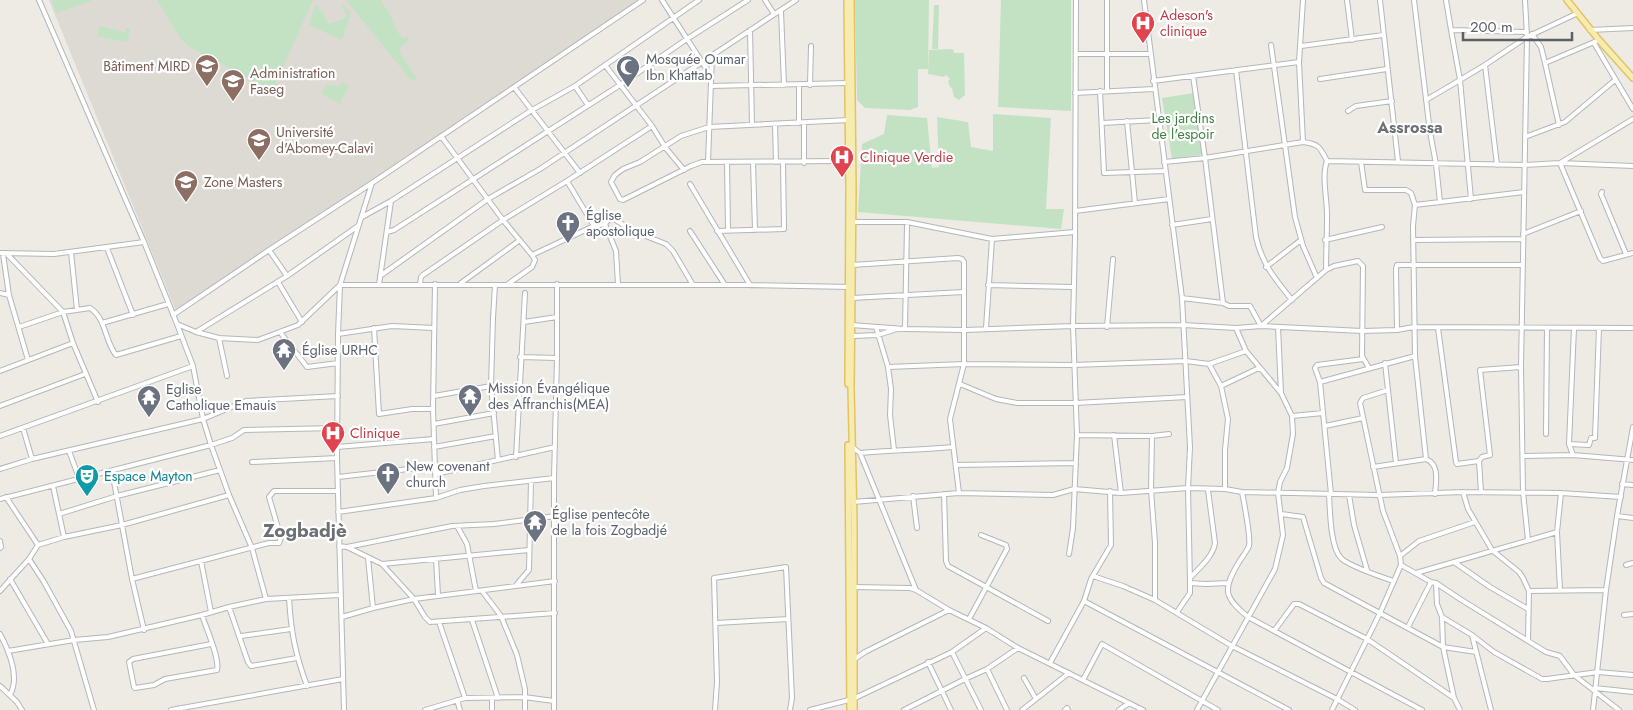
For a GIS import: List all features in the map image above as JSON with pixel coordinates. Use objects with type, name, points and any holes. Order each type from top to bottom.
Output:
[{"type":"main road","points":[[847,0],[852,265],[850,287],[852,298],[850,446],[852,660],[850,710]]},
{"type":"main road","points":[[850,446],[852,336],[850,287],[851,0]]},
{"type":"main road","points":[[1567,0],[1590,30],[1596,42],[1633,78]]},
{"type":"main road","points":[[851,700],[854,710]]},
{"type":"street","points":[[39,0],[144,242],[193,366],[203,419],[211,446],[229,495],[252,548],[266,600]]},
{"type":"street","points":[[173,315],[643,0]]},
{"type":"street","points":[[662,0],[711,76]]},
{"type":"street","points":[[362,217],[391,201],[532,110],[575,86],[699,0]]},
{"type":"street","points":[[387,232],[394,230],[620,85],[748,0]]},
{"type":"street","points":[[765,0],[774,14]]},
{"type":"street","points":[[380,276],[488,199],[564,152],[796,0]]},
{"type":"street","points":[[1069,554],[1073,528],[1077,435],[1073,365],[1076,0]]},
{"type":"street","points":[[1106,91],[1107,0]]},
{"type":"street","points":[[1144,0],[1182,298],[1186,361],[1190,447],[1188,488],[1190,593],[1177,612]]},
{"type":"street","points":[[1303,0],[1299,62],[1303,142]]},
{"type":"street","points":[[1347,0],[1352,40]]},
{"type":"street","points":[[1380,0],[1398,161]]},
{"type":"street","points":[[1414,0],[1440,202]]},
{"type":"street","points":[[1446,0],[1460,80],[1471,199]]},
{"type":"street","points":[[1526,0],[1521,366],[1524,492],[1528,540]]},
{"type":"street","points":[[781,11],[784,85]]},
{"type":"street","points":[[1451,30],[1532,34],[1578,14]]},
{"type":"street","points":[[1590,30],[1633,28]]},
{"type":"street","points":[[750,30],[752,125]]},
{"type":"street","points":[[1426,100],[1485,65],[1527,34]]},
{"type":"street","points":[[1532,34],[1540,47],[1546,63],[1559,125]]},
{"type":"street","points":[[1301,46],[1383,36]]},
{"type":"street","points":[[1546,63],[1596,42],[1615,80],[1633,109]]},
{"type":"street","points":[[1271,45],[1295,216],[1301,240],[1317,278]]},
{"type":"street","points":[[810,84],[811,46]]},
{"type":"street","points":[[1076,54],[1151,54]]},
{"type":"street","points":[[708,162],[712,56]]},
{"type":"street","points":[[1153,81],[1299,62]]},
{"type":"street","points":[[605,65],[684,170]]},
{"type":"street","points":[[1485,65],[1497,165]]},
{"type":"street","points":[[1320,79],[1387,68]]},
{"type":"street","points":[[1625,69],[1630,71],[1633,69]]},
{"type":"street","points":[[1236,70],[1256,237],[1266,267],[1292,300]]},
{"type":"street","points":[[1193,76],[1223,303]]},
{"type":"street","points":[[1525,137],[1570,119],[1615,80]]},
{"type":"street","points":[[711,86],[848,83]]},
{"type":"street","points":[[799,85],[804,162]]},
{"type":"street","points":[[575,86],[588,105]]},
{"type":"street","points":[[514,87],[580,173]]},
{"type":"street","points":[[1076,93],[1154,89]]},
{"type":"street","points":[[1100,91],[1103,171],[1106,174],[1132,171],[1165,171]]},
{"type":"street","points":[[1348,111],[1356,106],[1392,101]]},
{"type":"street","points":[[1560,163],[1633,119]]},
{"type":"street","points":[[849,120],[709,127],[680,136],[640,162],[627,166],[611,179],[611,182],[620,199],[625,200],[691,166],[708,162],[849,162]]},
{"type":"street","points":[[1102,122],[1158,120]]},
{"type":"street","points":[[1127,121],[1135,203]]},
{"type":"street","points":[[776,124],[776,162]]},
{"type":"street","points":[[420,284],[421,277],[504,220],[567,182],[652,126]]},
{"type":"street","points":[[441,136],[532,255],[534,260],[532,267],[508,284]]},
{"type":"street","points":[[1164,162],[1205,158],[1303,142],[1315,144],[1320,148],[1326,161],[1324,170],[1327,220],[1325,240],[1326,270]]},
{"type":"street","points":[[1326,161],[1398,161],[1468,165],[1560,163],[1633,166]]},
{"type":"street","points":[[727,162],[728,230]]},
{"type":"street","points":[[752,162],[755,230]]},
{"type":"street","points":[[717,231],[782,230],[785,228],[783,162]]},
{"type":"street","points":[[1361,162],[1366,190],[1406,190],[1411,193],[1415,205],[1413,240],[1415,356],[1426,459]]},
{"type":"street","points":[[1560,163],[1602,260],[1633,254]]},
{"type":"street","points":[[567,182],[594,226]]},
{"type":"street","points":[[344,710],[337,458],[340,285],[372,183]]},
{"type":"street","points":[[690,184],[750,285]]},
{"type":"street","points":[[1415,205],[1524,192]]},
{"type":"street","points":[[1602,192],[1601,194],[1626,254]]},
{"type":"street","points":[[1075,211],[1169,199]]},
{"type":"street","points":[[379,284],[391,201]]},
{"type":"street","points":[[1413,240],[1523,236],[1581,211]]},
{"type":"street","points":[[532,255],[594,226],[605,224],[610,218],[633,231],[666,244],[673,251],[693,285]]},
{"type":"street","points":[[1172,225],[1212,219]]},
{"type":"street","points":[[851,222],[907,222],[992,239],[1075,232]]},
{"type":"street","points":[[605,224],[616,251],[618,284]]},
{"type":"street","points":[[196,332],[278,282],[358,226]]},
{"type":"street","points":[[905,329],[908,226]]},
{"type":"street","points":[[1325,240],[1382,227]]},
{"type":"street","points":[[690,231],[725,285]]},
{"type":"street","points":[[986,328],[992,239]]},
{"type":"street","points":[[460,284],[520,240]]},
{"type":"street","points":[[1266,267],[1301,240]]},
{"type":"street","points":[[3,254],[44,255],[144,242]]},
{"type":"street","points":[[107,248],[132,315]]},
{"type":"street","points":[[269,250],[287,276]]},
{"type":"street","points":[[71,252],[77,310]]},
{"type":"street","points":[[3,254],[9,294],[28,360]]},
{"type":"street","points":[[3,254],[63,312],[85,374],[98,402]]},
{"type":"street","points":[[852,265],[962,259],[964,262],[964,364],[950,419],[959,493]]},
{"type":"street","points":[[1107,327],[1113,259]]},
{"type":"street","points":[[1261,326],[1326,270],[1334,266],[1358,261],[1363,266],[1363,359],[1370,368]]},
{"type":"street","points":[[1397,330],[1397,265],[1522,265]]},
{"type":"street","points":[[278,282],[302,322]]},
{"type":"street","points":[[435,284],[433,409],[436,498]]},
{"type":"street","points":[[554,710],[554,478],[557,284]]},
{"type":"street","points":[[177,324],[196,332],[219,338],[254,340],[293,328],[302,322],[340,285],[618,284],[850,287]]},
{"type":"street","points":[[495,285],[492,318],[492,386],[498,460]]},
{"type":"street","points":[[988,285],[1073,287]]},
{"type":"street","points":[[852,298],[963,292]]},
{"type":"street","points":[[0,293],[9,294]]},
{"type":"street","points":[[516,456],[525,293]]},
{"type":"street","points":[[1182,298],[1223,303],[1229,306],[1250,306],[1261,326]]},
{"type":"street","points":[[102,323],[168,304]]},
{"type":"street","points":[[19,327],[63,312],[90,308],[95,311],[102,323],[116,355],[181,336]]},
{"type":"street","points":[[524,322],[557,317]]},
{"type":"street","points":[[851,325],[898,329],[965,330],[1073,326],[1183,325],[1236,328],[1261,326],[1362,331],[1397,330],[1414,327],[1633,328]]},
{"type":"street","points":[[338,334],[392,326],[434,328]]},
{"type":"street","points":[[876,327],[888,367],[894,450]]},
{"type":"street","points":[[1278,327],[1281,393]]},
{"type":"street","points":[[374,328],[379,414],[412,409],[433,409]]},
{"type":"street","points":[[1197,710],[1262,595],[1277,562],[1284,535],[1278,493],[1280,482],[1287,468],[1294,434],[1292,416],[1281,393],[1246,351],[1236,328]]},
{"type":"street","points":[[1438,328],[1456,462],[1458,464],[1479,461],[1490,455],[1480,370],[1521,366]]},
{"type":"street","points":[[1546,434],[1547,328]]},
{"type":"street","points":[[1573,455],[1570,444],[1574,328]]},
{"type":"street","points":[[1570,444],[1589,445],[1591,438],[1595,438],[1599,328]]},
{"type":"street","points":[[852,336],[878,335],[898,329]]},
{"type":"street","points":[[280,332],[307,367],[338,363]]},
{"type":"street","points":[[219,338],[227,376]]},
{"type":"street","points":[[0,371],[73,343]]},
{"type":"street","points":[[888,367],[964,364],[1073,365],[1186,361],[1209,364],[1246,351]]},
{"type":"street","points":[[1320,382],[1415,356]]},
{"type":"street","points":[[520,357],[557,358]]},
{"type":"street","points":[[1363,359],[1317,365],[1315,368],[1320,382],[1325,426],[1331,524],[1336,550],[1340,557],[1346,562],[1393,581]]},
{"type":"street","points":[[1385,363],[1396,463]]},
{"type":"street","points":[[1209,364],[1221,386],[1228,419],[1225,489]]},
{"type":"street","points":[[0,436],[193,366]]},
{"type":"street","points":[[1221,386],[1259,368]]},
{"type":"street","points":[[0,406],[85,374]]},
{"type":"street","points":[[960,384],[1005,402],[1076,403],[1187,397]]},
{"type":"street","points":[[434,396],[492,386]]},
{"type":"street","points":[[1332,710],[1380,613],[1401,565],[1400,556],[1383,511],[1360,403],[1361,399],[1388,390]]},
{"type":"street","points":[[0,469],[203,419],[246,401],[338,396]]},
{"type":"street","points":[[434,424],[494,413]]},
{"type":"street","points":[[1292,416],[1323,413]]},
{"type":"street","points":[[1325,426],[1363,418]]},
{"type":"street","points":[[1592,710],[1616,516],[1633,426]]},
{"type":"street","points":[[23,428],[32,460]]},
{"type":"street","points":[[0,498],[211,446],[232,438],[244,430],[338,428]]},
{"type":"street","points":[[1077,435],[1152,436],[1169,434]]},
{"type":"street","points":[[1114,435],[1121,493]]},
{"type":"street","points":[[434,447],[496,436]]},
{"type":"street","points":[[1152,436],[1151,490],[1155,543],[1155,600]]},
{"type":"street","points":[[337,447],[434,438]]},
{"type":"street","points":[[850,446],[860,453],[916,590]]},
{"type":"street","points":[[860,453],[953,447]]},
{"type":"street","points":[[436,474],[555,448]]},
{"type":"street","points":[[69,451],[79,478]]},
{"type":"street","points":[[1524,456],[1573,455],[1633,460]]},
{"type":"street","points":[[252,462],[337,458]]},
{"type":"street","points":[[1373,467],[1426,459],[1433,464],[1436,470],[1435,494]]},
{"type":"street","points":[[1479,461],[1481,492]]},
{"type":"street","points":[[956,465],[1076,463]]},
{"type":"street","points":[[338,477],[435,466]]},
{"type":"street","points":[[59,514],[117,496],[220,470]]},
{"type":"street","points":[[112,471],[132,579],[144,630]]},
{"type":"street","points":[[338,512],[436,498],[460,490],[484,486],[554,478]]},
{"type":"street","points":[[516,585],[529,570],[531,481]]},
{"type":"street","points":[[1622,484],[1633,485]]},
{"type":"street","points":[[53,486],[64,537]]},
{"type":"street","points":[[851,502],[959,493],[1053,495],[1074,489],[1121,493],[1188,488],[1225,489],[1242,492],[1349,495],[1524,492],[1620,497]]},
{"type":"street","points":[[1190,580],[1214,549],[1215,543],[1208,490]]},
{"type":"street","points":[[132,579],[281,542],[269,497],[271,492],[338,491]]},
{"type":"street","points":[[1050,663],[1084,601],[1093,576],[1111,545],[1110,491]]},
{"type":"street","points":[[1242,492],[1250,538],[1248,547],[1228,583],[1230,600],[1234,606],[1248,618],[1422,710]]},
{"type":"street","points":[[1463,492],[1468,509],[1492,550],[1519,572],[1528,590],[1528,640]]},
{"type":"street","points":[[1560,493],[1557,532],[1560,590]]},
{"type":"street","points":[[944,494],[946,561],[948,566],[1048,621]]},
{"type":"street","points":[[0,591],[29,559],[38,544],[122,525],[229,495]]},
{"type":"street","points":[[1349,495],[1354,526],[1367,570]]},
{"type":"street","points":[[913,496],[917,528]]},
{"type":"street","points":[[6,497],[38,544]]},
{"type":"street","points":[[1281,514],[1303,517],[1320,578],[1324,583],[1443,646],[1476,652]]},
{"type":"street","points":[[347,547],[372,540],[457,526],[494,524],[555,516]]},
{"type":"street","points":[[1616,516],[1633,518]]},
{"type":"street","points":[[1400,556],[1418,541],[1476,522]]},
{"type":"street","points":[[457,526],[465,538],[471,556],[476,591]]},
{"type":"street","points":[[1416,573],[1557,532]]},
{"type":"street","points":[[969,619],[1007,549],[1006,545],[981,534]]},
{"type":"street","points":[[0,541],[0,548]]},
{"type":"street","points":[[339,546],[347,547],[382,564],[414,599],[430,622],[555,613]]},
{"type":"street","points":[[382,564],[529,550]]},
{"type":"street","points":[[368,558],[373,608]]},
{"type":"street","points":[[29,559],[66,620],[74,640],[94,710]]},
{"type":"street","points":[[436,559],[438,595]]},
{"type":"street","points":[[201,561],[211,612]]},
{"type":"street","points":[[1454,562],[1490,587],[1528,609]]},
{"type":"street","points":[[1626,565],[1633,563]]},
{"type":"street","points":[[1401,565],[1430,582],[1436,583],[1546,652],[1560,656],[1574,676],[1619,710]]},
{"type":"street","points":[[715,710],[717,682],[714,578],[786,567],[792,698],[790,710]]},
{"type":"street","points":[[1093,576],[1123,586],[1155,600],[1232,646],[1338,699],[1355,710]]},
{"type":"street","points":[[10,579],[48,644]]},
{"type":"street","points":[[1190,580],[1206,584],[1228,583]]},
{"type":"street","points":[[342,617],[414,599],[555,581]]},
{"type":"street","points":[[1408,627],[1430,582]]},
{"type":"street","points":[[1436,583],[1437,604],[1442,617],[1443,646],[1454,698],[1460,710]]},
{"type":"street","points":[[852,587],[910,588],[916,590],[949,610],[986,628],[1018,648],[1143,710]]},
{"type":"street","points":[[1528,590],[1606,590]]},
{"type":"street","points":[[482,591],[501,616],[517,655],[525,689],[525,710]]},
{"type":"street","points":[[8,651],[144,630],[230,607],[266,600],[340,595]]},
{"type":"street","points":[[289,598],[291,630],[296,658],[307,686]]},
{"type":"street","points":[[1084,601],[1289,710]]},
{"type":"street","points":[[1274,631],[1294,604],[1299,604],[1367,639],[1454,698]]},
{"type":"street","points":[[230,607],[251,666],[296,658]]},
{"type":"street","points":[[852,660],[949,610]]},
{"type":"street","points":[[1624,616],[1633,614]]},
{"type":"street","points":[[202,615],[218,665],[217,670],[165,679],[154,685],[134,687],[129,662],[133,658],[211,644]]},
{"type":"street","points":[[1442,617],[1472,635],[1494,652],[1542,679],[1598,672],[1633,675]]},
{"type":"street","points":[[716,623],[788,619]]},
{"type":"street","points":[[472,620],[498,698]]},
{"type":"street","points":[[439,622],[465,698]]},
{"type":"street","points":[[810,710],[851,700],[952,652],[986,628]]},
{"type":"street","points":[[241,636],[291,630]]},
{"type":"street","points":[[0,634],[8,651],[14,683],[10,695]]},
{"type":"street","points":[[1472,635],[1491,710]]},
{"type":"street","points":[[1083,680],[1102,644],[1218,710]]},
{"type":"street","points":[[904,710],[965,678],[987,669],[1018,648]]},
{"type":"street","points":[[952,652],[981,710]]},
{"type":"street","points":[[928,662],[951,710]]},
{"type":"street","points":[[987,669],[1007,710]]},
{"type":"street","points":[[1022,710],[1069,673]]},
{"type":"street","points":[[1024,678],[1036,699]]},
{"type":"street","points":[[171,710],[343,679]]},
{"type":"street","points":[[0,686],[22,710]]},
{"type":"street","points":[[1595,690],[1633,692]]},
{"type":"street","points":[[425,710],[465,698],[524,697],[554,701]]},
{"type":"street","points":[[492,698],[492,710]]},
{"type":"street","points":[[457,700],[460,710]]},
{"type":"street","points":[[1119,710],[1129,703]]},
{"type":"shaded area","name":"Université d'Abomey-Calavi","points":[[49,0],[639,0],[366,186],[176,311]]},
{"type":"green space","points":[[52,0],[91,0],[91,1],[56,13]]},
{"type":"green space","points":[[157,0],[313,0],[272,91],[188,46],[180,38]]},
{"type":"green space","points":[[346,0],[381,0],[390,14],[398,33],[403,38],[407,36],[409,39],[399,51],[417,79],[411,80]]},
{"type":"green space","points":[[855,0],[929,0],[928,69],[918,69],[918,107],[910,110],[865,108],[857,100]]},
{"type":"green space","points":[[1001,0],[1071,0],[1071,111],[998,107]]},
{"type":"green space","points":[[343,5],[351,13],[342,40],[309,25],[315,6],[318,6],[320,11],[322,10],[328,24],[341,21],[347,16],[342,7]]},
{"type":"green space","points":[[934,5],[939,5],[938,49],[932,49]]},
{"type":"green space","points":[[99,26],[125,32],[126,28],[130,28],[127,42],[97,36]]},
{"type":"green space","points":[[953,49],[954,53],[964,53],[965,95],[959,100],[954,97],[948,81],[950,79],[946,75],[944,77],[928,74],[929,50]]},
{"type":"green space","points":[[343,82],[349,85],[340,104],[321,93],[327,84],[338,87]]},
{"type":"green space","name":"Les jardins de l'espoir","points":[[1194,93],[1204,154],[1172,159],[1162,98]]},
{"type":"green space","points":[[993,114],[1051,118],[1046,209],[1064,209],[1061,229],[858,212],[862,144],[884,134],[887,115],[927,118],[932,168],[939,167],[937,117],[968,122],[971,147],[993,151]]},
{"type":"place","name":"Adeson's clinique","points":[[1143,44]]},
{"type":"place","name":"Bâtiment MIRD","points":[[207,87]]},
{"type":"place","name":"Mosquée Oumar Ibn Khattab","points":[[628,88]]},
{"type":"place","name":"Administration Faseg","points":[[233,102]]},
{"type":"place","name":"Université d'Abomey-Calavi","points":[[259,161]]},
{"type":"place","name":"Clinique Verdie","points":[[842,178]]},
{"type":"place","name":"Zone Masters","points":[[186,203]]},
{"type":"place","name":"Église apostolique","points":[[568,244]]},
{"type":"place","name":"Église URHC","points":[[284,371]]},
{"type":"place","name":"Mission Évangélique des Affranchis(MEA)","points":[[470,417]]},
{"type":"place","name":"Eglise Catholique Emauis","points":[[149,418]]},
{"type":"place","name":"Clinique","points":[[333,454]]},
{"type":"place","name":"New covenant church","points":[[388,495]]},
{"type":"place","name":"Espace Mayton","points":[[87,497]]},
{"type":"place","name":"Église pentecôte de la fois Zogbadjé","points":[[535,543]]},
{"type":"district","name":"Assrossa","points":[[1410,127]]},
{"type":"district","name":"Zogbadjè","points":[[305,530]]}]
